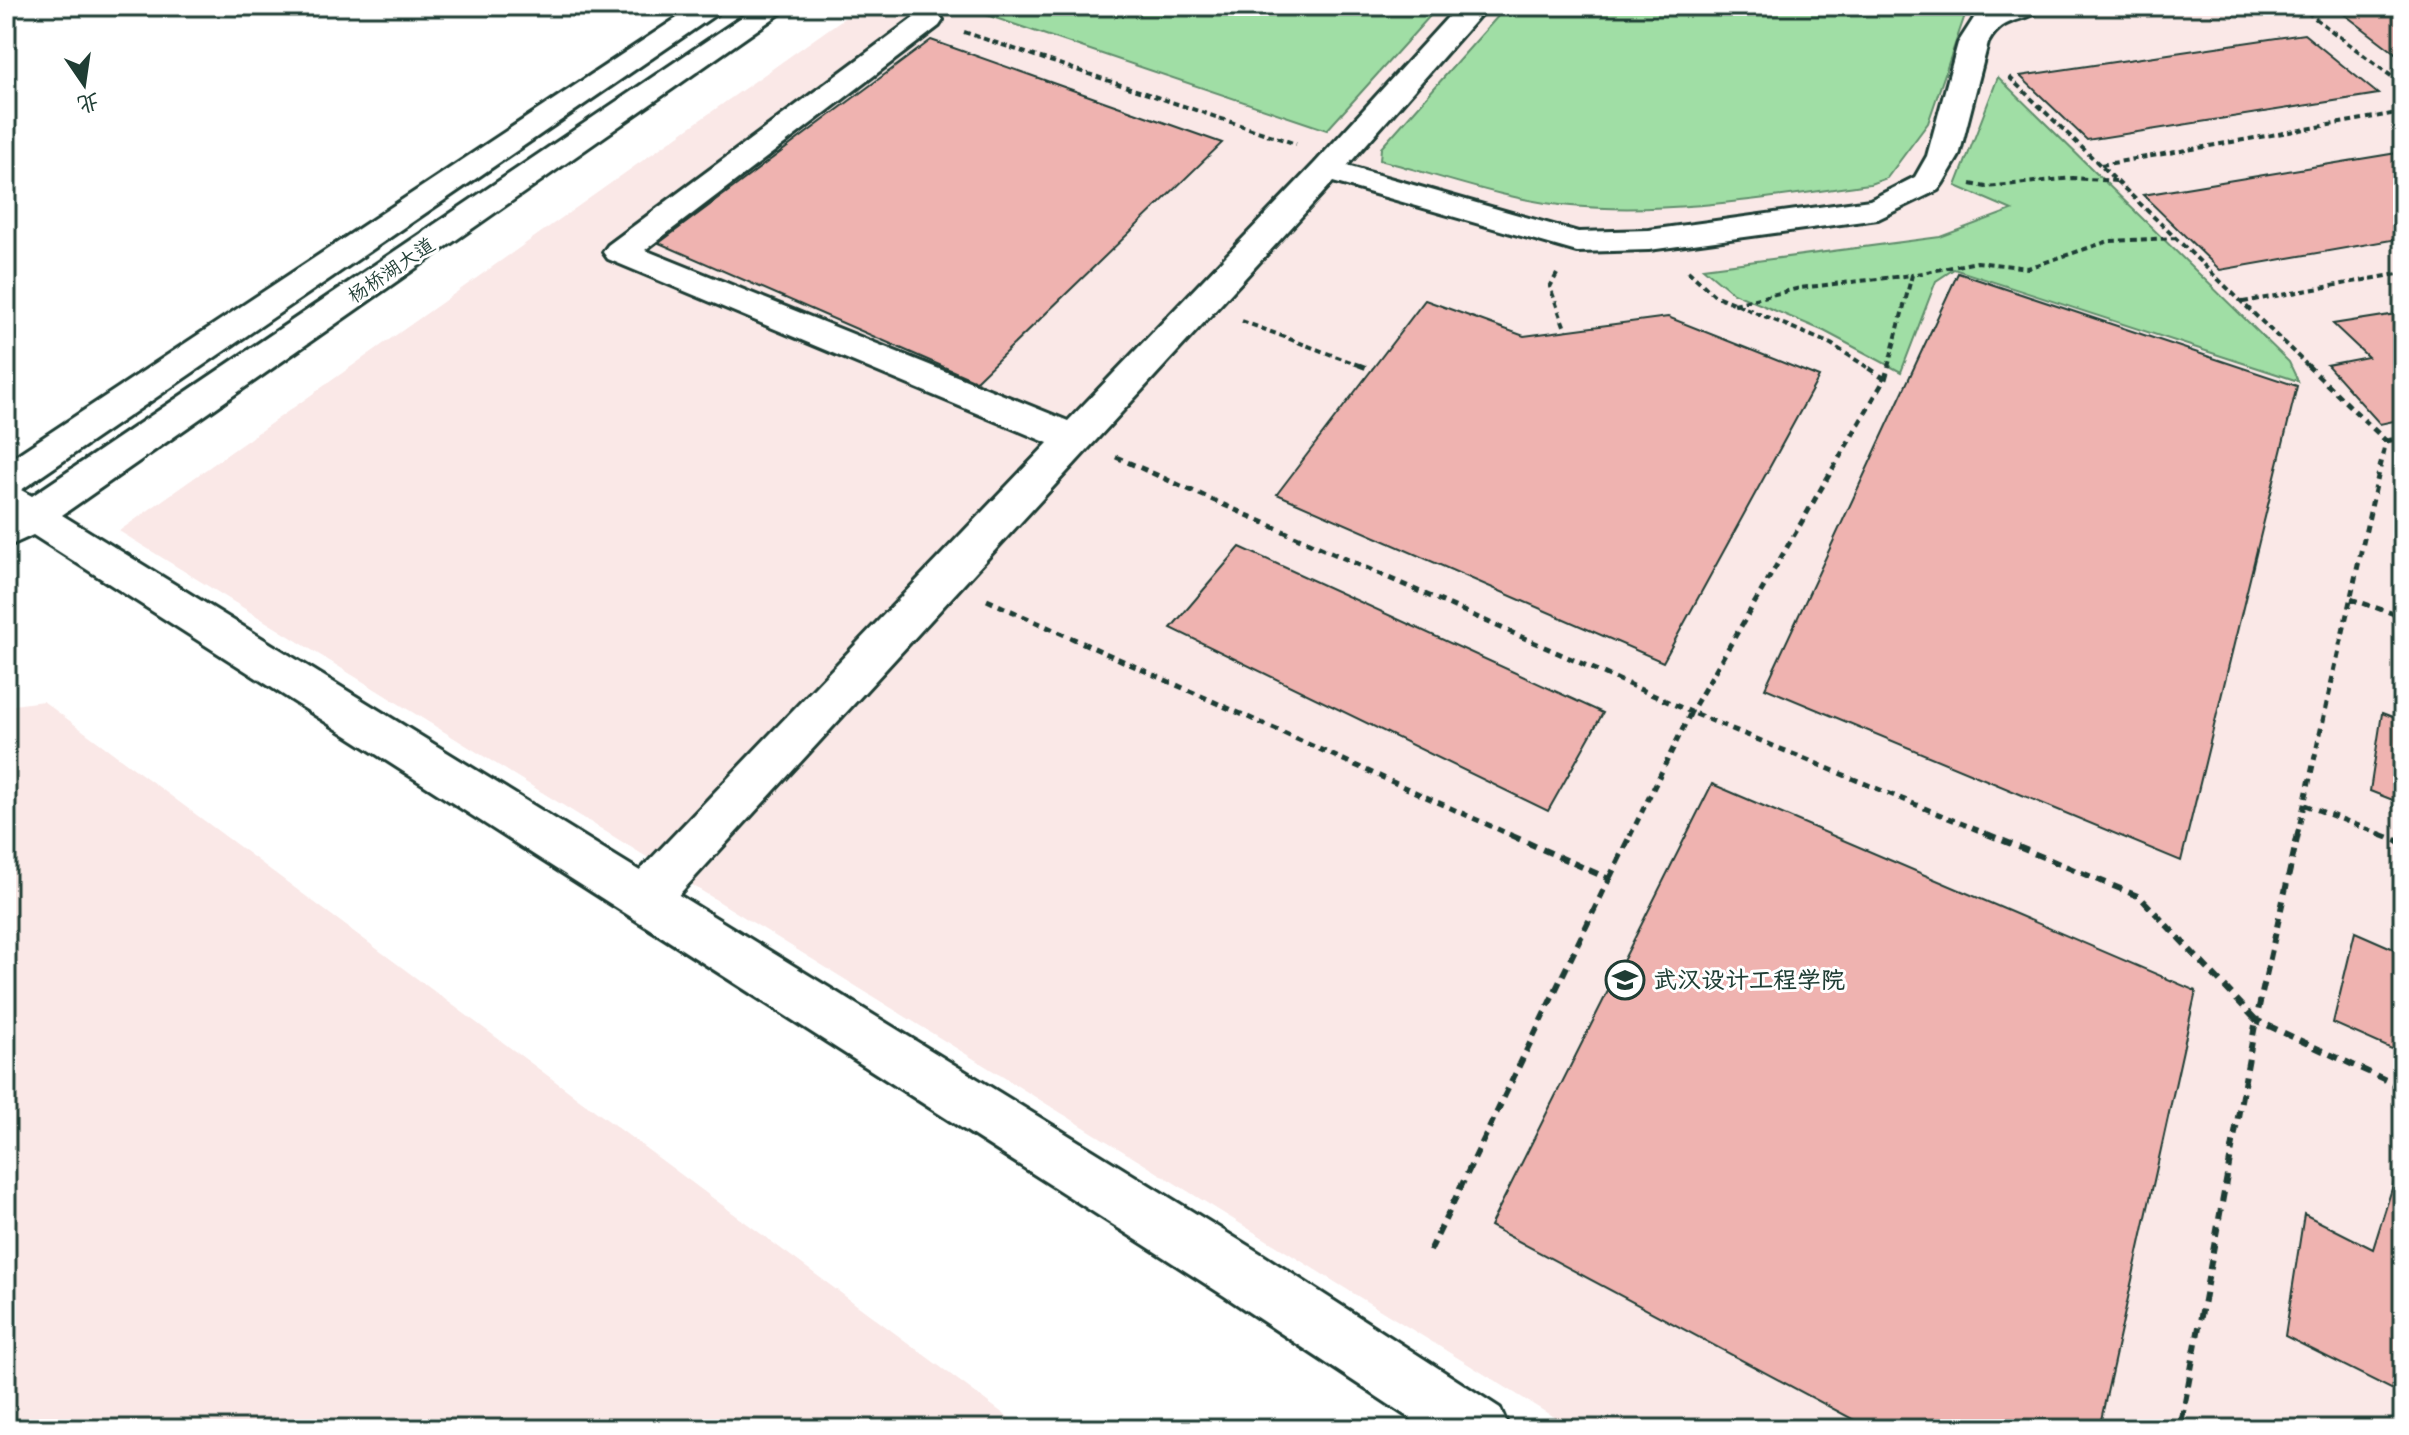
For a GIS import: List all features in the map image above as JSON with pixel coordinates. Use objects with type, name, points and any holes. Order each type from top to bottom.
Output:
[{"type":"street","name":"杨桥湖大道","points":[[13,507],[714,6]]},
{"type":"street","name":"杨桥湖大道","points":[[13,507],[777,6]]},
{"type":"street","points":[[645,898],[1332,164],[1474,6]]},
{"type":"street","points":[[1332,164],[1577,242],[1667,238],[1878,209],[1927,183],[1947,143],[1973,43],[1986,21],[2027,6]]},
{"type":"street","points":[[929,20],[620,252],[1075,439]]},
{"type":"street","points":[[13,507],[645,898],[1243,1275],[1479,1429]]},
{"type":"path","points":[[2299,6],[2403,85]]},
{"type":"path","points":[[929,20],[1332,164]]},
{"type":"path","points":[[1973,43],[2386,441]]},
{"type":"path","points":[[2100,165],[2403,112]]},
{"type":"path","points":[[1931,176],[1986,187],[2073,178],[2117,181]]},
{"type":"path","points":[[1667,238],[1688,272],[1714,295],[1831,344],[1885,379]]},
{"type":"path","points":[[1734,304],[1759,296],[1851,279],[1912,275],[1977,262],[2028,268],[2109,241],[2176,238]]},
{"type":"path","points":[[1566,331],[1550,287],[1577,242]]},
{"type":"path","points":[[2241,302],[2403,273]]},
{"type":"path","points":[[1430,1251],[1691,712],[1885,379],[1912,275]]},
{"type":"path","points":[[1199,305],[1372,370]]},
{"type":"path","points":[[2386,441],[2403,438]]},
{"type":"path","points":[[1075,439],[1691,712],[2140,897],[2256,1020],[2403,1088]]},
{"type":"path","points":[[2180,1429],[2256,1020],[2386,441]]},
{"type":"path","points":[[943,580],[1609,879]]},
{"type":"path","points":[[2351,599],[2403,617]]},
{"type":"path","points":[[2305,805],[2403,843]]},
{"type":"shaded area","name":"武汉设计工程学院","points":[[861,6],[2403,6],[2403,1429],[1573,1429],[119,531]]},
{"type":"shaded area","points":[[43,701],[1024,1429],[6,1429],[6,706]]},
{"type":"green space","points":[[960,6],[1439,6],[1327,130]]},
{"type":"green space","points":[[1507,6],[1956,6],[1965,15],[1928,123],[1887,178],[1870,184],[1759,199],[1684,206],[1609,208],[1523,199],[1380,160],[1381,148]]},
{"type":"green space","points":[[1998,77],[2289,362],[2298,381],[1954,269],[1936,281],[1901,372],[1824,331],[1733,293],[1703,268],[1940,237],[2012,210],[1956,186]]},
{"type":"building","points":[[2403,6],[2403,59],[2336,8]]},
{"type":"building","points":[[2304,34],[2378,94],[2087,140],[2020,76]]},
{"type":"building","points":[[931,40],[1222,143],[976,381],[659,243]]},
{"type":"building","points":[[2403,152],[2403,238],[2220,270],[2143,195]]},
{"type":"building","points":[[1958,273],[2297,386],[2181,861],[1765,688]]},
{"type":"building","points":[[1425,300],[1524,336],[1668,317],[1819,377],[1663,662],[1277,494]]},
{"type":"building","points":[[2403,313],[2403,419],[2380,424],[2327,365],[2368,357],[2333,324]]},
{"type":"building","points":[[1240,547],[1603,713],[1548,811],[1171,628]]},
{"type":"building","points":[[2382,713],[2403,721],[2403,804],[2370,791]]},
{"type":"building","points":[[1712,784],[2196,991],[2099,1429],[1871,1429],[1490,1226]]},
{"type":"building","points":[[2355,932],[2403,953],[2403,1054],[2333,1023]]},
{"type":"building","points":[[2401,1160],[2403,1395],[2285,1336],[2304,1214],[2373,1249]]},
{"type":"place","name":"武汉设计工程学院","points":[[1625,980]]}]
